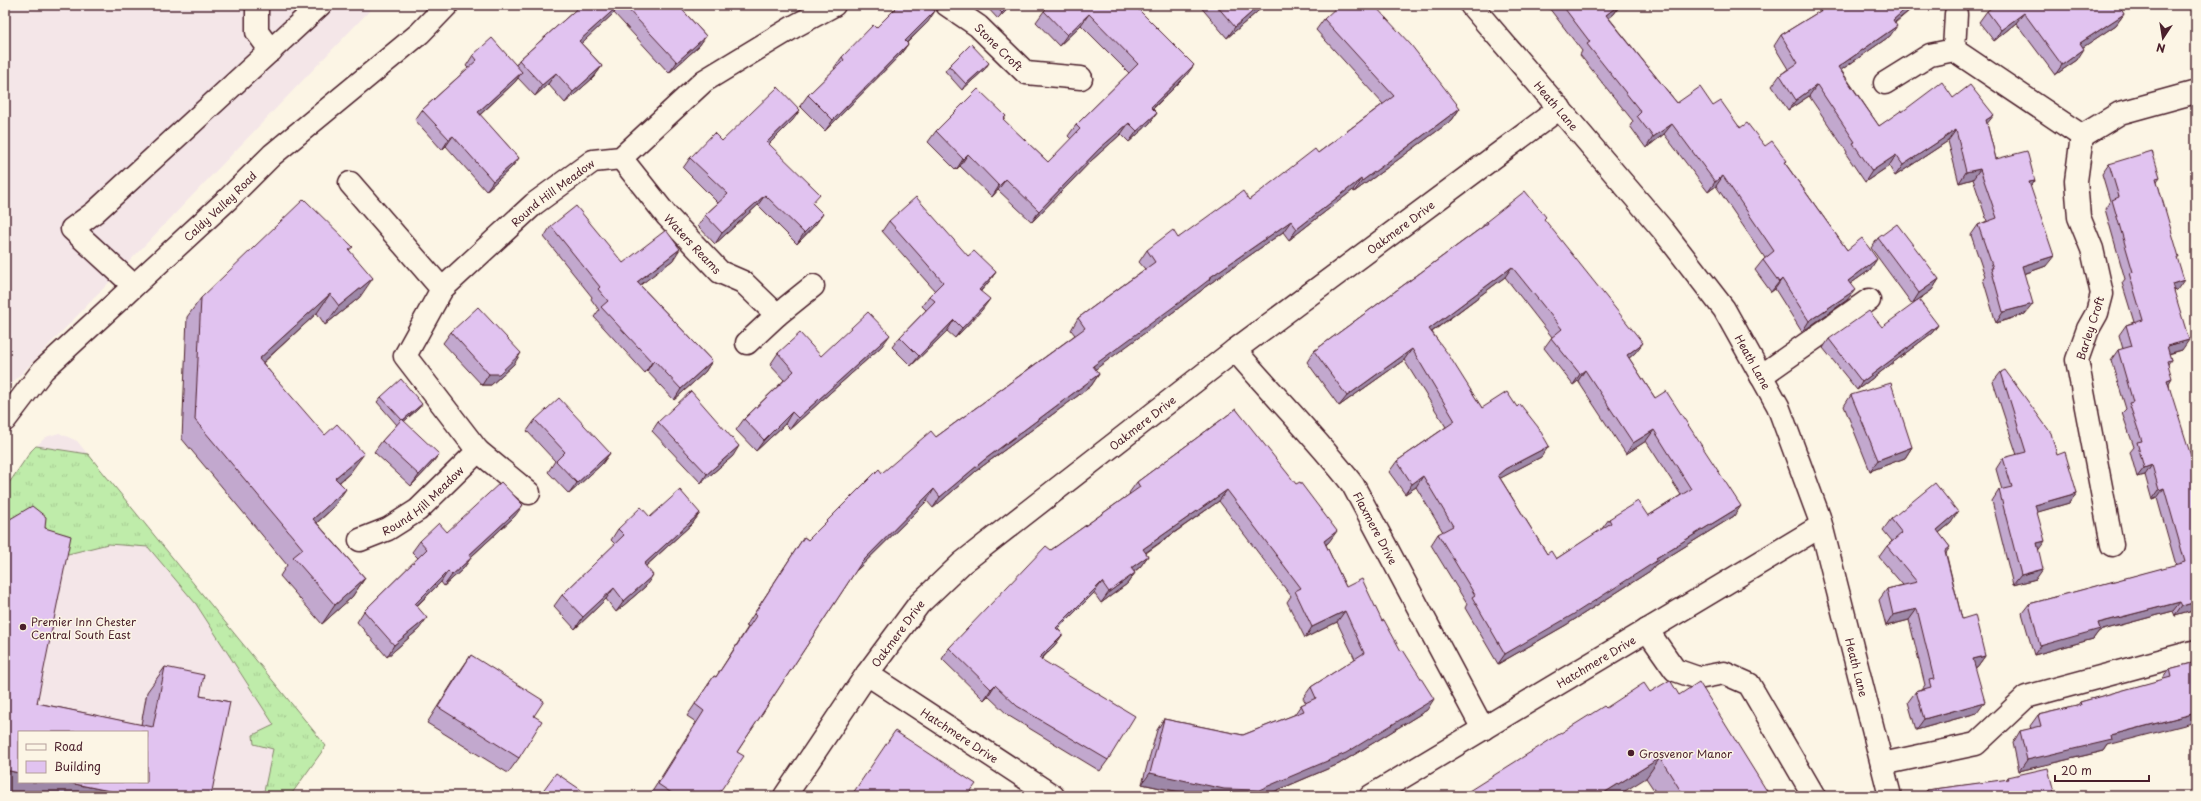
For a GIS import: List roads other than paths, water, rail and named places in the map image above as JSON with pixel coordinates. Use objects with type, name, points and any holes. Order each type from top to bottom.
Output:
[{"type":"street","points":[[257,5],[257,32],[271,51]]},
{"type":"street","points":[[133,286],[72,229],[95,212],[320,5]]},
{"type":"street","name":"Caldy Valley Road","points":[[5,419],[43,370],[228,199],[272,155],[420,33],[447,5]]},
{"type":"street","points":[[621,158],[704,81],[795,26],[834,5]]},
{"type":"street","name":"Stone Croft","points":[[947,5],[978,26],[1026,73],[1081,78]]},
{"type":"street","name":"Heath Lane","points":[[1471,5],[1662,228],[1724,309],[1778,406],[1821,526],[1890,796]]},
{"type":"street","points":[[1954,50],[1956,14]]},
{"type":"street","points":[[1886,84],[1930,55],[1954,50],[2082,136],[2120,113],[2196,92]]},
{"type":"street","name":"Oakmere Drive","points":[[785,796],[867,674],[919,604],[962,563],[1235,350],[1560,108]]},
{"type":"street","name":"Barley Croft","points":[[2082,136],[2076,181],[2079,217],[2092,249],[2102,294],[2097,313],[2088,329],[2077,360],[2112,546]]},
{"type":"street","name":"Round Hill Meadow","points":[[529,493],[478,452],[405,356],[442,289],[534,204],[593,162],[621,158]]},
{"type":"street","name":"Waters Reams","points":[[621,158],[667,216],[720,272],[743,282],[777,315]]},
{"type":"street","points":[[350,183],[442,289]]},
{"type":"street","points":[[747,343],[777,315],[813,286]]},
{"type":"street","points":[[1761,376],[1869,300]]},
{"type":"street","name":"Flaxmere Drive","points":[[1235,350],[1270,392],[1324,448],[1353,485],[1483,729]]},
{"type":"street","name":"Round Hill Meadow","points":[[360,540],[388,529],[418,510],[478,452]]},
{"type":"street","name":"Hatchmere Drive","points":[[1371,796],[1821,526]]},
{"type":"street","points":[[1647,630],[1675,670],[1698,678],[1724,673],[1749,684],[1814,796]]},
{"type":"street","points":[[1882,764],[1976,744],[2026,697],[2196,651]]},
{"type":"street","name":"Hatchmere Drive","points":[[867,674],[1053,796]]},
{"type":"place","name":"Premier Inn Chester Central South East","points":[[23,627]]},
{"type":"place","name":"Grosvenor Manor","points":[[1631,753]]}]
